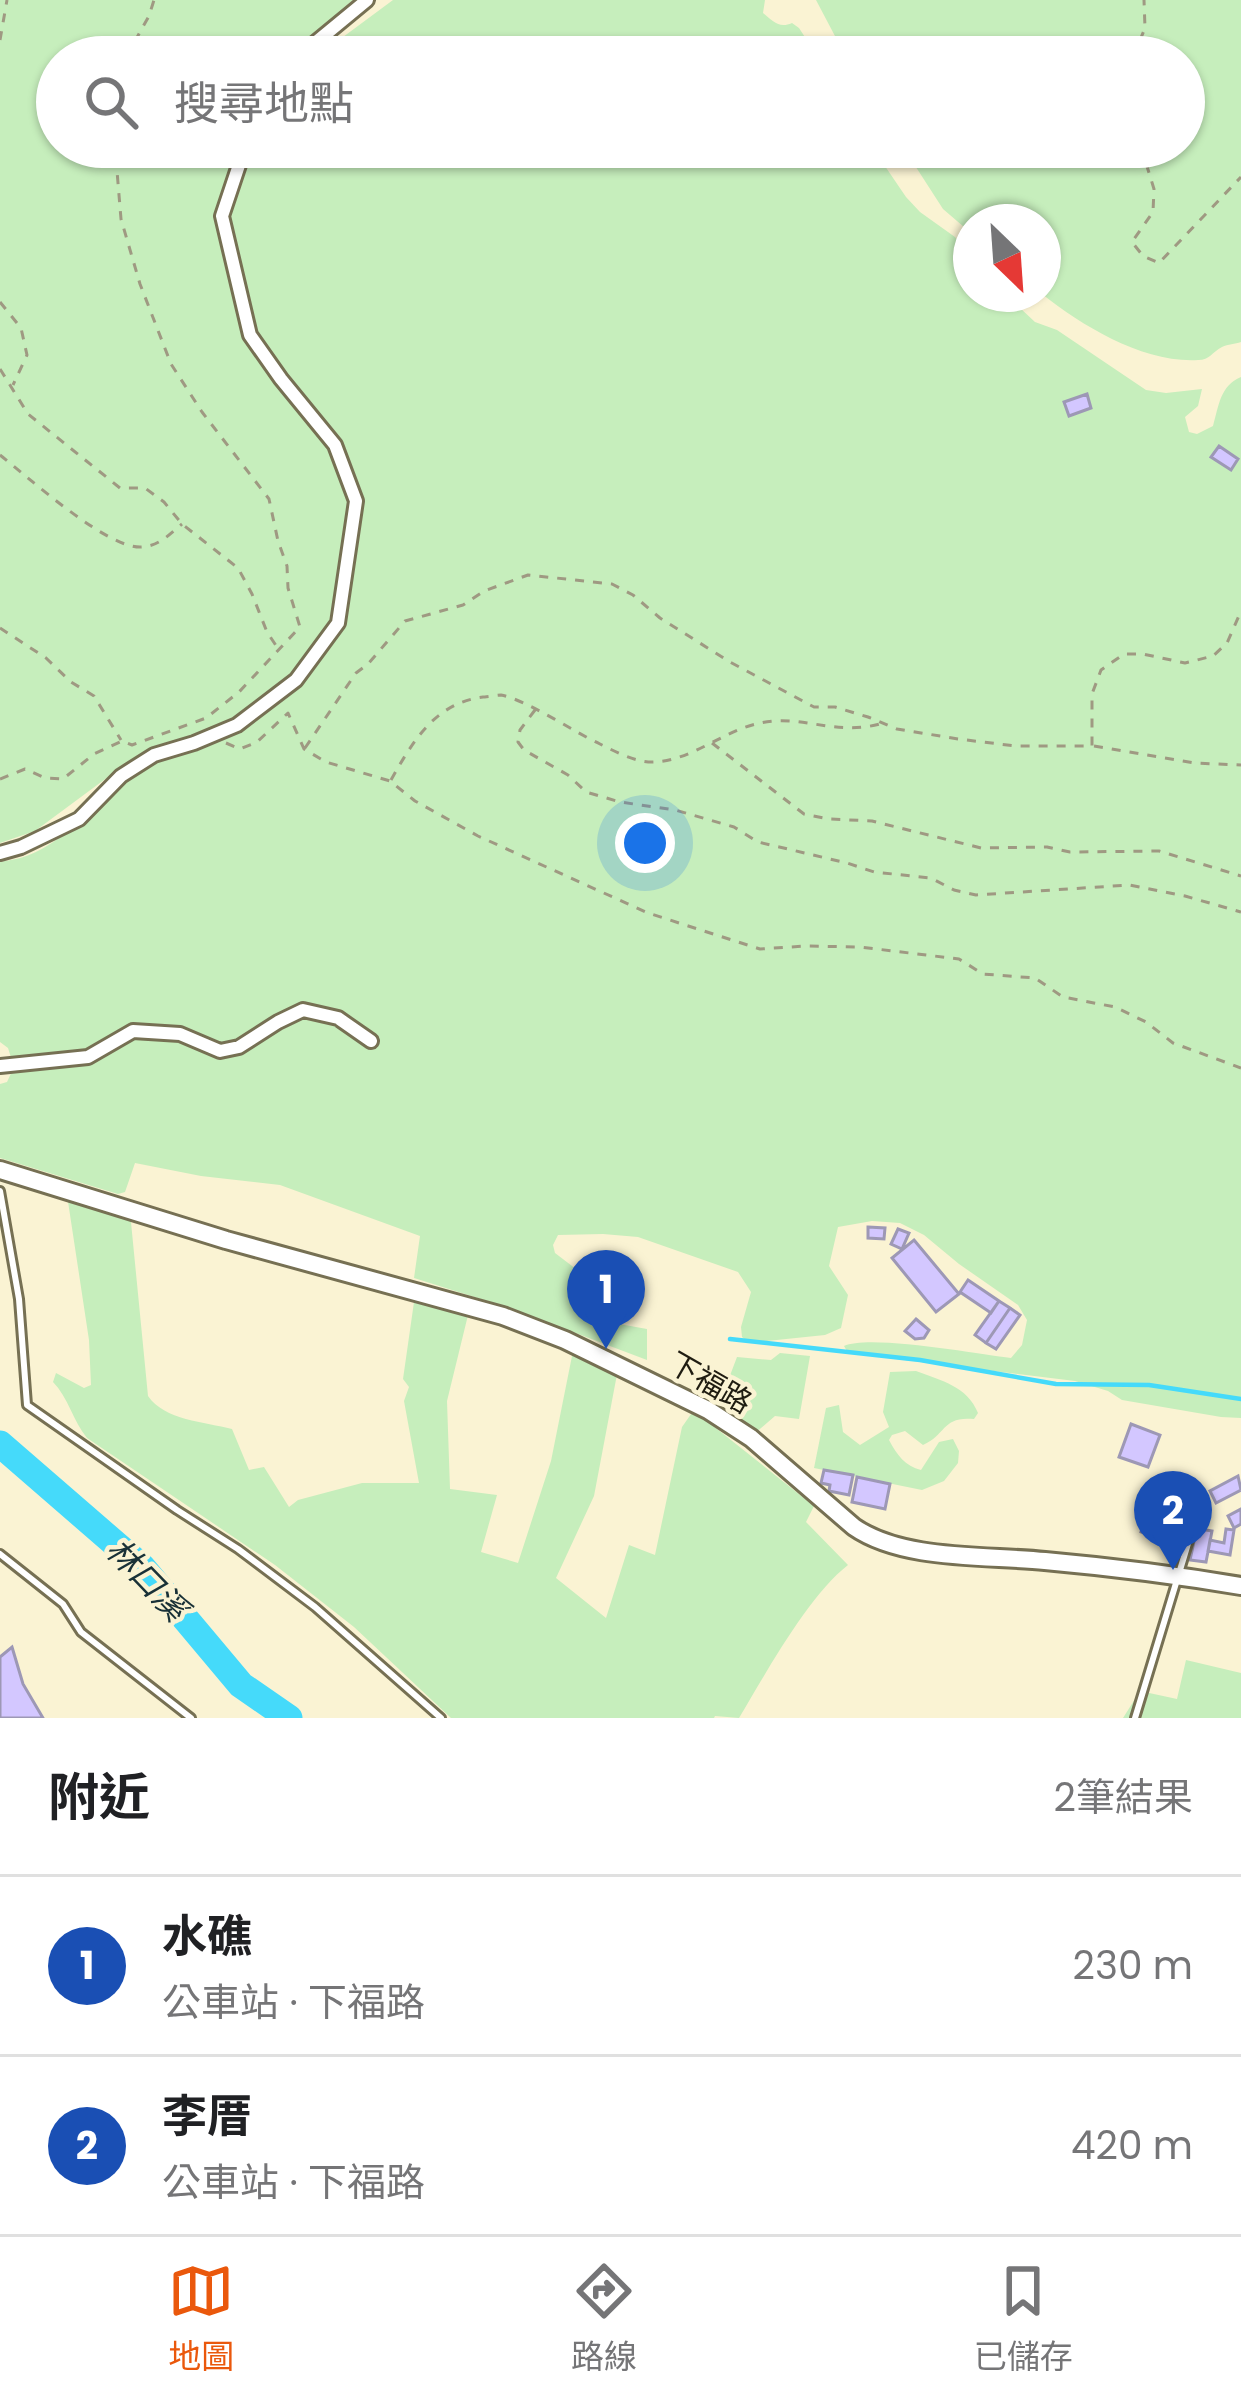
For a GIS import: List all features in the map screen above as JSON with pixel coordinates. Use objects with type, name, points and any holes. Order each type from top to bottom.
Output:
[{"type":"main road","name":"下福路","points":[[0,1170],[226,1240],[503,1316],[566,1340],[708,1410],[751,1438],[854,1527],[898,1549],[1178,1575],[1241,1586]]},
{"type":"street","points":[[323,36],[367,0]]},
{"type":"street","points":[[0,853],[79,819],[122,776],[154,755],[237,725],[296,680],[338,623],[356,501],[335,445],[250,335],[222,216],[238,168]]},
{"type":"street","points":[[0,1066],[88,1057],[133,1031],[180,1034],[220,1051],[239,1047],[303,1010],[338,1018],[371,1041]]},
{"type":"lane","points":[[0,1191],[19,1299],[27,1405],[315,1606],[441,1718]]},
{"type":"lane","points":[[1135,1718],[1197,1514]]},
{"type":"lane","points":[[0,1554],[63,1604],[81,1631],[190,1718]]},
{"type":"path","points":[[0,40],[7,0]]},
{"type":"path","points":[[136,36],[154,0]]},
{"type":"path","points":[[1142,36],[1144,0]]},
{"type":"path","points":[[0,628],[94,696],[122,741],[132,745],[206,718],[239,692],[300,628],[269,499],[171,364],[121,219],[117,168]]},
{"type":"path","points":[[1148,168],[1154,189],[1153,212],[1132,242],[1143,256],[1159,263],[1241,177]]},
{"type":"path","points":[[0,302],[21,328],[27,355],[12,386]]},
{"type":"path","points":[[0,369],[28,414],[60,441],[120,488],[145,488],[238,568],[279,650]]},
{"type":"path","points":[[0,455],[98,531],[138,548],[159,543],[182,524]]},
{"type":"path","points":[[304,749],[356,673],[405,621],[463,605],[528,574],[612,584],[730,662],[814,707],[835,707],[897,729],[1016,746],[1092,746],[1195,763],[1241,765]]},
{"type":"path","points":[[1092,746],[1092,694],[1101,670],[1124,654],[1185,663],[1213,656],[1227,643],[1241,611]]},
{"type":"path","points":[[391,781],[436,714],[470,699],[500,695],[620,754],[650,762],[671,759],[755,724],[793,720],[861,730],[884,723]]},
{"type":"path","points":[[535,710],[520,730],[518,742],[586,792],[734,827],[758,842],[874,872],[931,878],[976,895],[1130,885],[1241,912]]},
{"type":"path","points":[[185,727],[241,749],[257,742],[288,713],[304,749],[326,762],[391,781],[415,801],[478,836],[648,913],[760,949],[860,946],[959,959],[983,974],[1035,978],[1064,997],[1114,1007],[1146,1022],[1173,1043],[1241,1068]]},
{"type":"path","points":[[0,779],[25,769],[45,778],[63,779],[94,754],[122,741]]},
{"type":"path","points":[[712,743],[804,814],[872,820],[981,848],[1160,850],[1241,876]]},
{"type":"green space","points":[[0,0],[353,0],[313,36],[36,36],[36,168],[886,168],[920,212],[953,236],[953,312],[1024,312],[1146,390],[1202,389],[1198,406],[1185,417],[1189,432],[1197,434],[1213,426],[1224,391],[1241,377],[1241,1418],[1122,1400],[1075,1381],[848,1353],[844,1346],[876,1342],[1011,1358],[1022,1345],[1027,1320],[1018,1305],[924,1235],[900,1223],[872,1221],[838,1227],[829,1266],[848,1295],[841,1328],[825,1335],[756,1342],[742,1337],[751,1292],[738,1272],[638,1237],[558,1235],[555,1253],[576,1269],[585,1292],[586,1318],[647,1329],[647,1360],[414,1278],[420,1236],[280,1185],[135,1163],[125,1192],[118,1194],[0,1158],[0,1084],[7,1082],[14,1067],[8,1048],[0,1042],[0,862],[42,849],[122,782],[112,774],[35,831],[0,843]]},
{"type":"green space","points":[[393,0],[765,0],[763,13],[776,23],[792,23],[804,36],[344,36]]},
{"type":"green space","points":[[816,0],[1241,0],[1241,342],[1202,360],[1177,359],[1136,349],[1061,308],[1061,204],[953,204],[953,218],[917,168],[1205,168],[1205,36],[835,36]]},
{"type":"green space","points":[[67,1195],[130,1212],[148,1396],[174,1415],[232,1429],[249,1470],[264,1467],[289,1507],[298,1500],[362,1483],[419,1483],[404,1401],[409,1387],[403,1379],[415,1295],[469,1311],[447,1401],[450,1489],[497,1495],[481,1552],[518,1563],[551,1461],[573,1351],[618,1369],[594,1496],[556,1578],[606,1618],[629,1545],[655,1555],[682,1427],[696,1407],[814,1506],[806,1522],[848,1565],[803,1615],[739,1718],[451,1718],[354,1627],[275,1565],[87,1438],[53,1382],[56,1373],[84,1388],[91,1385],[89,1340]]},
{"type":"green space","points":[[780,1353],[810,1356],[799,1419],[775,1416],[754,1434],[728,1408],[723,1394],[737,1357],[771,1360]]},
{"type":"green space","points":[[916,1371],[960,1390],[978,1413],[974,1419],[950,1423],[923,1445],[905,1431],[889,1440],[902,1459],[921,1470],[939,1442],[953,1439],[958,1463],[944,1481],[922,1490],[814,1468],[826,1408],[839,1405],[843,1432],[860,1445],[889,1427],[883,1412],[890,1372]]},
{"type":"green space","points":[[1186,1660],[1241,1673],[1241,1718],[1123,1718],[1140,1691],[1177,1699]]},
{"type":"building","points":[[1087,394],[1091,408],[1069,416],[1064,402]]},
{"type":"building","points":[[1219,446],[1238,459],[1231,470],[1211,457]]},
{"type":"building","points":[[868,1227],[885,1228],[884,1239],[868,1238]]},
{"type":"building","points":[[898,1229],[909,1233],[902,1249],[891,1244]]},
{"type":"building","points":[[914,1240],[959,1294],[936,1312],[892,1258]]},
{"type":"building","points":[[968,1280],[999,1301],[991,1313],[960,1292]]},
{"type":"building","points":[[999,1301],[1010,1308],[986,1343],[975,1335]]},
{"type":"building","points":[[1010,1308],[1020,1315],[996,1349],[986,1343]]},
{"type":"building","points":[[916,1319],[929,1330],[924,1338],[915,1339],[905,1331]]},
{"type":"building","points":[[1131,1424],[1160,1435],[1148,1467],[1119,1457]]},
{"type":"building","points":[[824,1470],[853,1475],[849,1495],[829,1491],[830,1485],[821,1483]]},
{"type":"building","points":[[1238,1476],[1241,1490],[1216,1503],[1210,1491]]},
{"type":"building","points":[[857,1477],[890,1484],[885,1509],[852,1502]]},
{"type":"building","points":[[1153,1502],[1172,1509],[1160,1539],[1141,1532]]},
{"type":"building","points":[[1175,1506],[1186,1511],[1171,1547],[1160,1543]]},
{"type":"building","points":[[1241,1509],[1241,1524],[1234,1528],[1228,1516]]},
{"type":"building","points":[[1200,1529],[1212,1531],[1206,1562],[1190,1560]]},
{"type":"building","points":[[1226,1529],[1234,1530],[1230,1555],[1208,1551],[1210,1540],[1224,1543]]},
{"type":"building","points":[[12,1647],[23,1684],[43,1718],[0,1718],[0,1657]]},
{"type":"waterway","points":[[730,1339],[920,1360],[1056,1384],[1149,1385],[1241,1399]]},
{"type":"waterway","name":"林口溪","points":[[0,1444],[142,1567],[241,1685],[289,1718]]},
{"type":"place","name":"水礁","points":[[606,1349]]},
{"type":"place","name":"李厝","points":[[1173,1570]]}]
